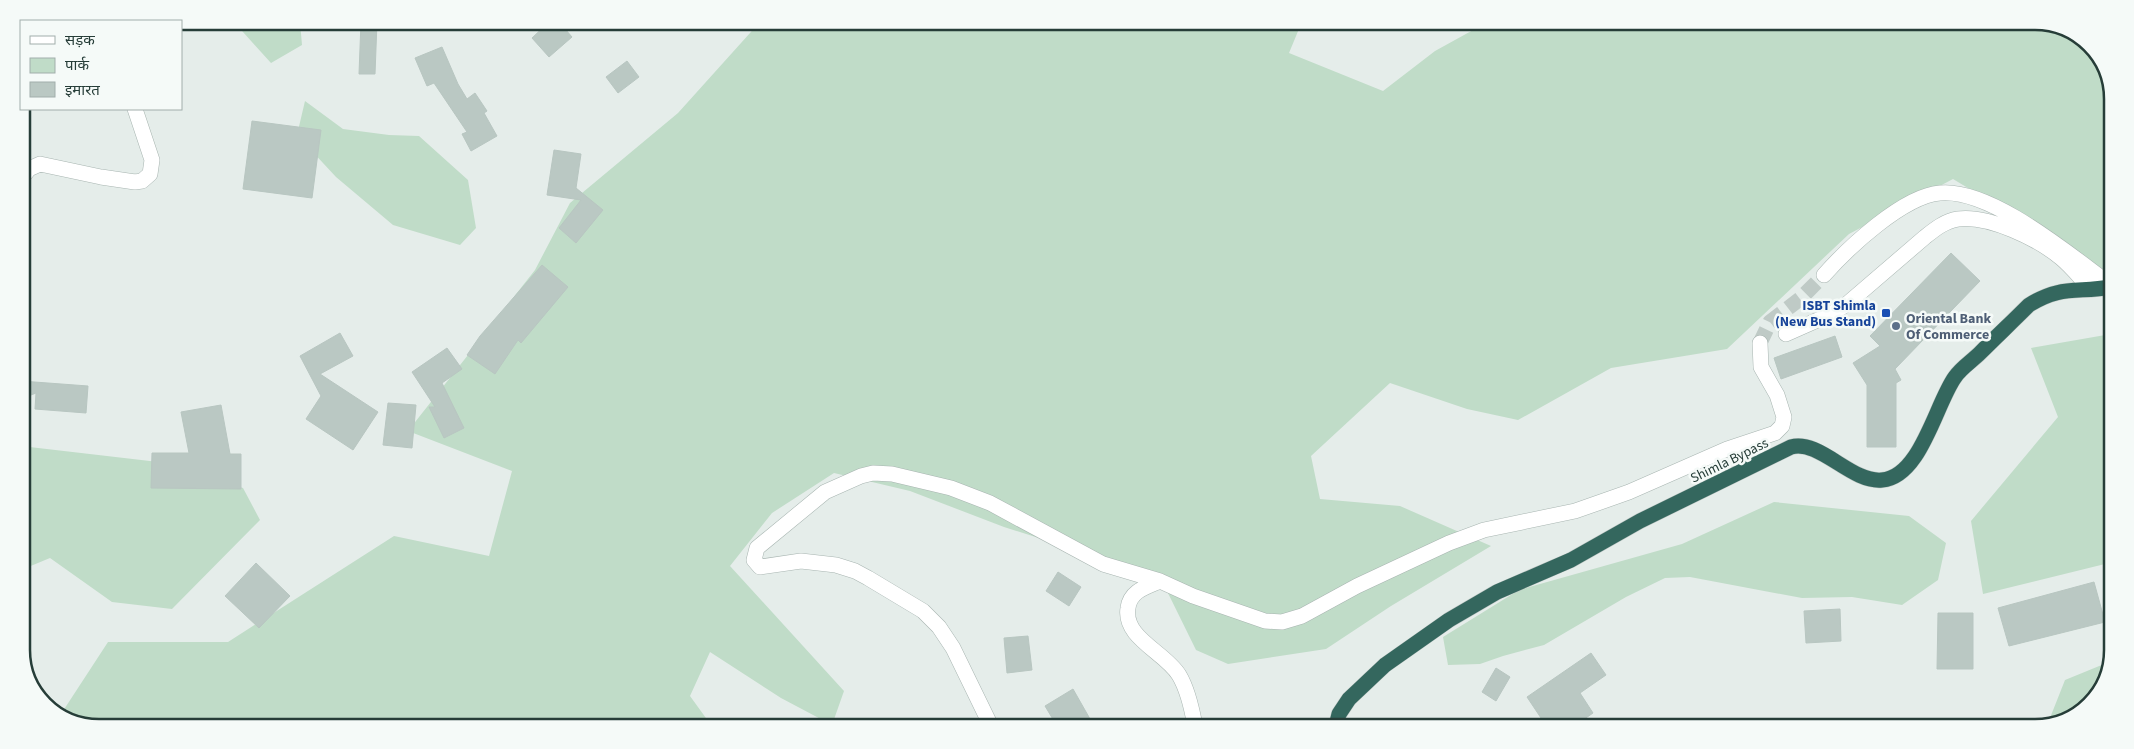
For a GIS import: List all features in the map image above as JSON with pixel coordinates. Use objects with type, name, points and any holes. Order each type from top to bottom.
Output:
[{"type":"highway","name":"Shimla Bypass","points":[[1338,719],[1349,699],[1385,665],[1449,620],[1497,592],[1572,560],[1640,521],[1791,447],[1800,445],[1811,449],[1864,477],[1881,480],[1895,476],[1906,468],[1922,444],[1955,376],[2029,305],[2043,296],[2059,291],[2104,287]]},
{"type":"street","points":[[30,169],[44,164],[101,177],[135,182],[142,181],[150,174],[152,160],[135,110]]},
{"type":"street","points":[[1824,275],[1842,254],[1891,215],[1921,198],[1940,193],[1965,195],[2001,210],[2045,236],[2104,281]]},
{"type":"street","points":[[1786,334],[1829,315],[1846,304],[1938,226],[1957,219],[1979,220],[1996,224],[2036,242],[2064,260],[2091,289]]},
{"type":"street","points":[[988,719],[953,648],[939,626],[923,611],[861,574],[836,564],[801,561],[760,567],[754,560],[757,548],[825,492],[861,476],[883,472],[930,482],[990,503],[1110,567],[1160,581],[1193,596],[1265,621],[1282,622],[1302,616],[1357,586],[1449,543],[1484,530],[1576,511],[1629,492],[1697,461],[1775,433],[1783,421],[1783,414],[1777,395],[1761,367],[1760,343]]},
{"type":"street","points":[[1160,581],[1141,588],[1131,597],[1126,616],[1135,634],[1168,662],[1178,674],[1187,692],[1193,719]]},
{"type":"green space","points":[[241,30],[301,30],[302,45],[271,63]]},
{"type":"green space","points":[[753,30],[1299,30],[1289,53],[1383,91],[1435,51],[1473,30],[2049,31],[2066,37],[2081,47],[2097,68],[2103,85],[2104,270],[1953,179],[1849,234],[1727,349],[1611,368],[1518,420],[1467,409],[1390,383],[1311,456],[1320,499],[1400,506],[1491,546],[1391,606],[1326,649],[1228,664],[1196,650],[1165,587],[1095,556],[1004,527],[910,491],[834,473],[772,513],[730,566],[844,691],[834,719],[821,719],[781,698],[710,652],[690,696],[707,719],[99,719],[85,718],[64,709],[108,642],[228,642],[394,536],[489,556],[512,471],[408,431],[535,270],[570,203],[678,113]]},
{"type":"green space","points":[[305,101],[343,129],[389,135],[419,136],[468,180],[476,228],[460,245],[393,225],[336,177],[297,135]]},
{"type":"green space","points":[[2104,335],[2104,564],[1983,594],[1971,521],[2058,417],[2031,348]]},
{"type":"green space","points":[[30,447],[167,463],[243,488],[260,520],[172,609],[112,602],[50,558],[30,566]]},
{"type":"green space","points":[[1774,502],[1909,516],[1946,543],[1938,580],[1902,605],[1852,597],[1802,598],[1690,577],[1665,578],[1626,597],[1544,645],[1480,664],[1448,665],[1443,637],[1519,590],[1682,544]]},
{"type":"green space","points":[[2103,665],[2097,681],[2081,702],[2066,712],[2050,718],[2065,680]]},
{"type":"building","points":[[361,30],[377,30],[375,74],[359,74]]},
{"type":"building","points":[[540,30],[566,30],[572,37],[549,57],[532,38]]},
{"type":"building","points":[[442,47],[458,84],[467,99],[475,93],[487,111],[484,113],[497,136],[471,151],[462,134],[467,132],[434,83],[427,86],[415,58]]},
{"type":"building","points":[[627,61],[639,77],[618,93],[606,77]]},
{"type":"building","points":[[252,121],[321,130],[312,198],[243,189]]},
{"type":"building","points":[[554,150],[581,154],[576,188],[603,210],[576,243],[559,228],[581,200],[547,195]]},
{"type":"building","points":[[1951,253],[1980,281],[1895,369],[1901,380],[1896,383],[1896,447],[1867,447],[1867,385],[1853,363],[1880,346],[1870,336]]},
{"type":"building","points":[[542,265],[568,287],[521,343],[518,340],[495,374],[467,355],[480,336]]},
{"type":"building","points":[[340,333],[353,356],[320,374],[378,412],[353,450],[306,419],[321,396],[300,356]]},
{"type":"building","points":[[1835,336],[1842,357],[1781,379],[1774,358]]},
{"type":"building","points":[[447,348],[462,369],[442,383],[464,428],[444,438],[429,407],[435,407],[412,372]]},
{"type":"building","points":[[30,382],[88,386],[86,413],[35,409],[36,393],[30,395]]},
{"type":"building","points":[[388,403],[416,405],[412,448],[383,445]]},
{"type":"building","points":[[221,405],[230,454],[241,454],[241,489],[151,488],[152,453],[189,453],[181,412]]},
{"type":"building","points":[[256,563],[290,596],[259,628],[225,596]]},
{"type":"building","points":[[1058,572],[1081,587],[1069,606],[1046,591]]},
{"type":"building","points":[[2094,582],[2104,622],[2009,646],[1998,608]]},
{"type":"building","points":[[1840,609],[1841,641],[1806,643],[1804,611]]},
{"type":"building","points":[[1938,613],[1973,613],[1973,669],[1937,669]]},
{"type":"building","points":[[1028,636],[1032,670],[1007,673],[1004,638]]},
{"type":"building","points":[[1591,653],[1606,675],[1580,693],[1593,713],[1584,719],[1542,719],[1527,697]]},
{"type":"building","points":[[1496,668],[1510,677],[1496,701],[1482,692]]},
{"type":"building","points":[[1073,689],[1090,719],[1053,719],[1045,706]]},
{"type":"tunnel","points":[[1760,343],[1770,322],[1800,299],[1824,275]]},
{"type":"place","name":"ISBT Shimla (New Bus Stand)","points":[[1886,313]]},
{"type":"place","name":"Oriental Bank Of Commerce","points":[[1896,326]]}]
